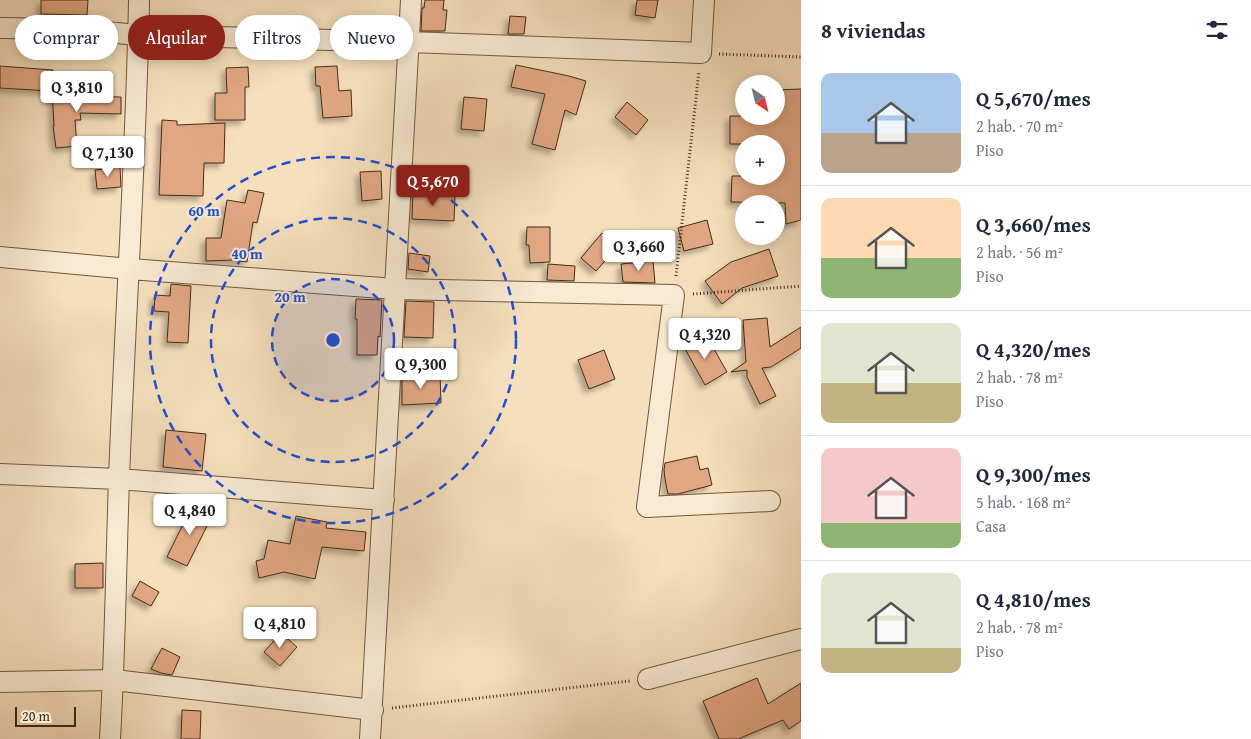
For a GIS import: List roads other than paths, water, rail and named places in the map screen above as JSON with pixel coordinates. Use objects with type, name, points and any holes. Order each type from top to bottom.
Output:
[{"type":"street","points":[[139,0],[139,15]]},
{"type":"street","points":[[410,15],[411,0]]},
{"type":"street","points":[[413,42],[701,53],[704,0]]},
{"type":"street","points":[[0,28],[72,29],[128,34]]},
{"type":"street","points":[[225,37],[330,40]]},
{"type":"street","points":[[110,739],[114,680],[119,479],[130,269],[137,60]]},
{"type":"street","points":[[370,739],[407,60]]},
{"type":"street","points":[[0,257],[395,289],[674,295],[647,507],[770,501]]},
{"type":"street","points":[[0,474],[119,479],[384,500]]},
{"type":"street","points":[[648,679],[801,639]]},
{"type":"street","points":[[0,682],[114,680],[373,710]]}]
